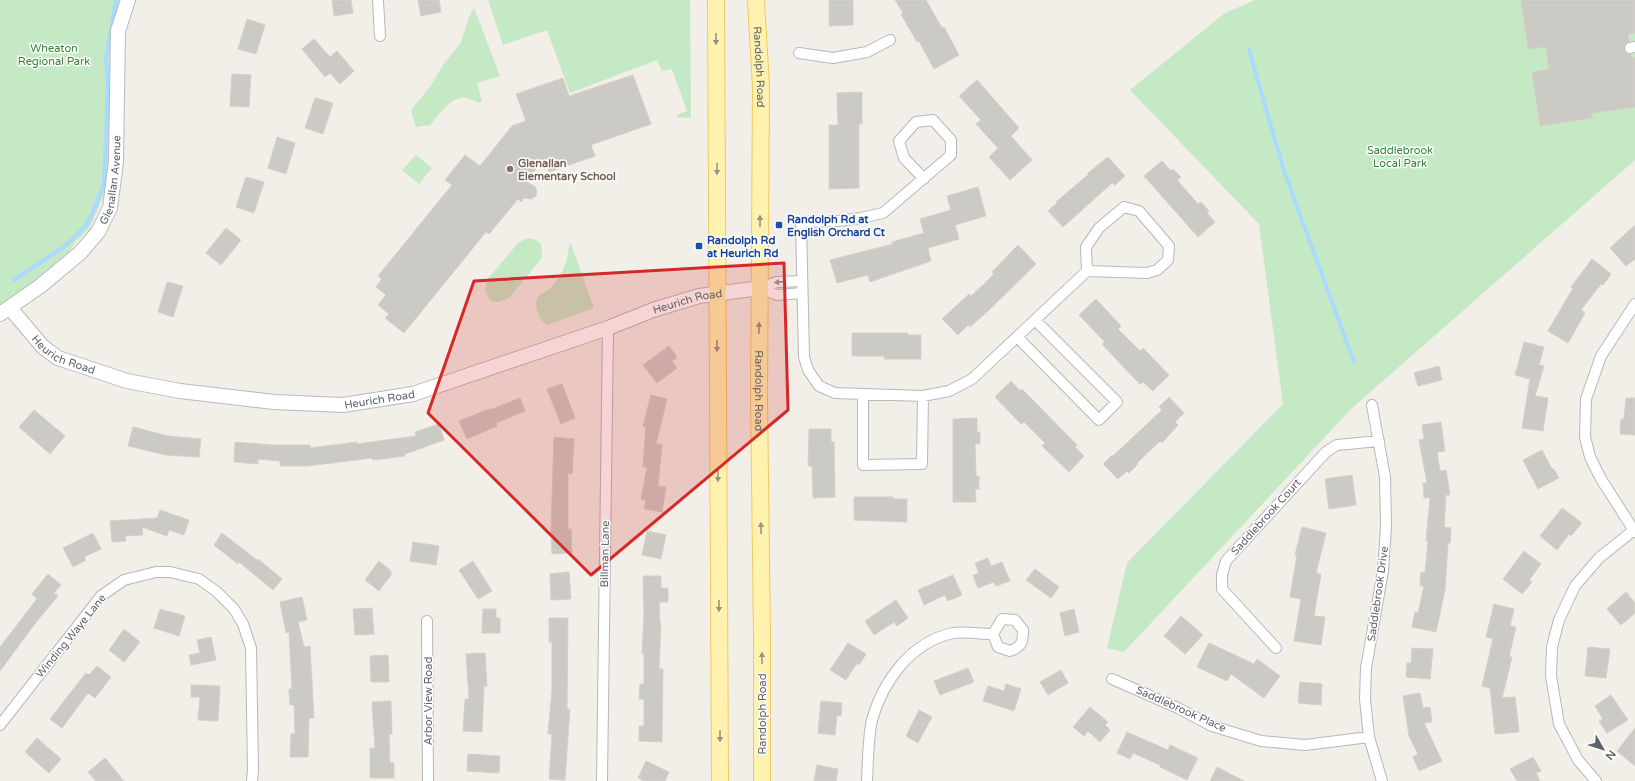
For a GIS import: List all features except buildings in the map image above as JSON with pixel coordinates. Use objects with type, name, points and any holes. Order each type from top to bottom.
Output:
[{"type":"main road","points":[[716,0],[720,781]]},
{"type":"main road","name":"Randolph Road","points":[[756,0],[761,87],[758,398],[762,636],[762,781]]},
{"type":"street","name":"Glenallan Avenue","points":[[5,311],[39,287],[80,253],[98,232],[110,208],[116,162],[118,31],[128,0]]},
{"type":"street","points":[[378,0],[380,36]]},
{"type":"street","points":[[799,53],[832,58],[867,52],[890,40]]},
{"type":"street","points":[[924,178],[904,158],[898,141],[916,122],[933,120],[951,140],[951,155],[883,213],[838,221],[801,222],[804,357],[808,370],[819,386],[835,393],[923,396],[949,391],[972,379],[1087,271],[1147,273],[1157,270],[1168,260],[1169,246],[1139,211],[1124,207],[1099,228],[1086,247],[1087,271]]},
{"type":"street","points":[[760,288],[777,282],[802,281]]},
{"type":"street","name":"Heurich Road","points":[[5,311],[43,347],[58,358],[127,381],[180,390],[274,402],[342,405],[413,394],[608,328],[653,310],[699,296],[760,288]]},
{"type":"street","points":[[760,288],[777,295],[802,293]]},
{"type":"street","points":[[1596,781],[1578,760],[1559,724],[1551,676],[1552,647],[1559,620],[1575,586],[1599,558],[1634,531],[1601,479],[1590,457],[1585,437],[1586,399],[1601,356],[1635,304]]},
{"type":"street","points":[[1017,337],[1099,420],[1117,402],[1035,320]]},
{"type":"street","name":"Billman Lane","points":[[602,781],[608,328]]},
{"type":"street","points":[[863,394],[863,465],[922,464],[923,396]]},
{"type":"street","name":"Saddlebrook Drive","points":[[1372,405],[1385,477],[1386,527],[1383,571],[1366,668],[1365,699],[1369,737],[1382,781]]},
{"type":"street","name":"Saddlebrook Court","points":[[1276,648],[1222,588],[1222,575],[1226,561],[1326,452],[1337,445],[1379,441]]},
{"type":"street","name":"Winding Waye Lane","points":[[0,725],[101,596],[124,580],[156,572],[170,572],[199,579],[205,583],[217,592],[234,609],[243,624],[251,648],[254,770],[252,781]]},
{"type":"street","name":"Arbor View Road","points":[[427,621],[428,781]]},
{"type":"street","points":[[867,781],[872,721],[887,682],[904,661],[925,644],[954,633],[992,634]]},
{"type":"street","name":"Saddlebrook Place","points":[[1112,679],[1178,708],[1212,726],[1261,741],[1305,745],[1369,737]]},
{"type":"highlighted area","points":[[784,263],[788,410],[591,575],[428,413],[474,281]]},
{"type":"green space","name":"Wheaton Regional Park","points":[[0,0],[123,0],[112,105],[107,188],[89,229],[75,242],[63,264],[0,318]]},
{"type":"green space","points":[[488,0],[690,0],[691,118],[677,117],[677,115],[687,111],[672,69],[662,71],[657,60],[570,93],[547,30],[503,45]]},
{"type":"green space","name":"Saddlebrook Local Park","points":[[1255,0],[1635,0],[1635,160],[1352,408],[1124,652],[1107,648],[1127,563],[1283,404],[1259,224],[1130,90],[1225,13]]},
{"type":"green space","points":[[474,8],[500,76],[477,83],[482,101],[479,103],[472,99],[461,98],[451,103],[441,111],[430,125],[416,127],[411,110],[430,87],[443,65],[460,44]]},
{"type":"green space","points":[[416,155],[432,168],[419,184],[402,170]]},
{"type":"green space","points":[[527,238],[534,239],[541,244],[541,259],[510,297],[499,302],[490,300],[485,290],[487,280],[518,243]]},
{"type":"green space","points":[[571,244],[594,308],[547,325],[539,316],[536,304],[539,296],[553,286],[557,281],[563,270],[569,245]]},
{"type":"waterway","points":[[14,280],[65,246],[85,227],[104,184],[108,85],[106,59],[116,0]]},
{"type":"waterway","points":[[1249,50],[1284,171],[1354,362]]},
{"type":"place","name":"Glenallan Elementary School","points":[[510,169]]},
{"type":"place","name":"Randolph Rd at English Orchard Ct","points":[[779,225]]},
{"type":"place","name":"Randolph Rd at Heurich Rd","points":[[699,246]]}]
